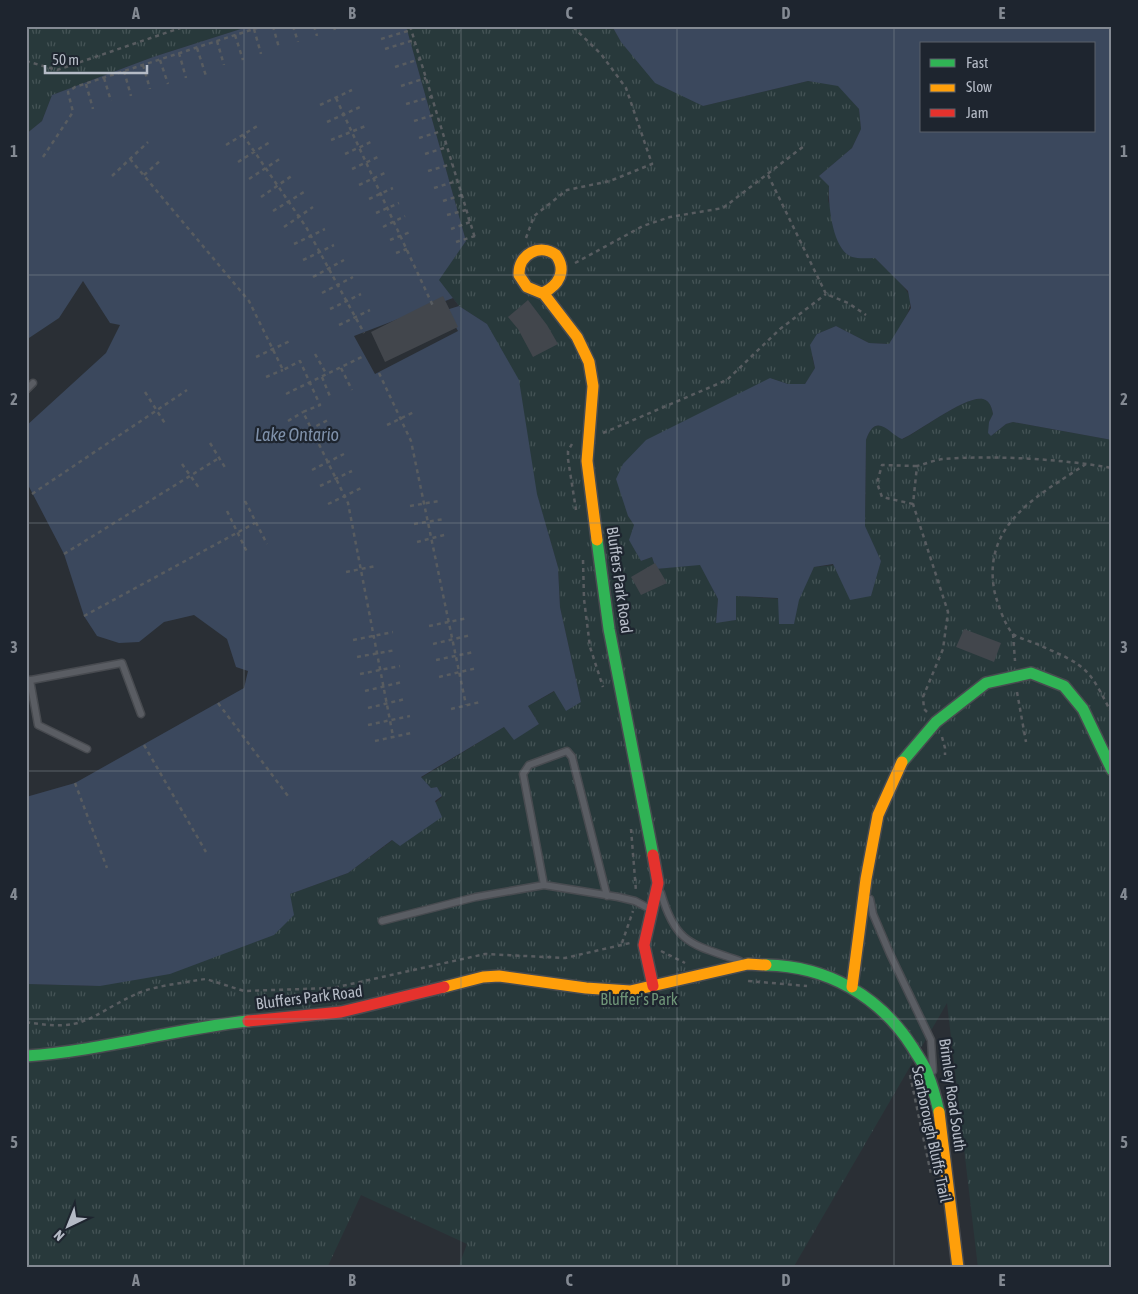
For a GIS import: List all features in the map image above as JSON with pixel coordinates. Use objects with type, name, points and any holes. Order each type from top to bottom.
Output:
[{"type":"street","points":[[530,252],[544,249],[557,256],[563,270],[561,281],[553,289],[543,293]]},
{"type":"street","name":"Bluffers Park Road","points":[[530,252],[520,263],[519,278],[528,290],[543,293],[574,332],[585,350],[590,365],[593,384],[586,440],[587,461],[608,619],[658,883],[654,911],[644,953],[653,986]]},
{"type":"street","name":"Brimley Road South","points":[[852,987],[866,879],[878,815],[900,764],[936,722],[986,683],[1031,673],[1064,686],[1083,709],[1112,770]]},
{"type":"street","name":"Bluffers Park Road","points":[[26,1056],[57,1054],[212,1025],[341,1012],[482,976],[499,976],[608,991],[630,991],[748,964],[781,965],[815,971],[852,987],[871,1000],[902,1031],[921,1058],[935,1092]]},
{"type":"street","name":"Brimley Road South","points":[[935,1092],[942,1121],[958,1268]]},
{"type":"lane","points":[[26,390],[33,383]]},
{"type":"lane","points":[[86,749],[38,725],[28,680],[122,663],[141,714]]},
{"type":"lane","points":[[544,885],[523,774],[529,765],[567,751],[572,757],[607,896]]},
{"type":"lane","name":"Brimley Road South","points":[[866,879],[876,922],[931,1040],[935,1092]]},
{"type":"lane","name":"Bluffers Park Road","points":[[658,883],[671,922],[683,938],[696,946],[748,964]]},
{"type":"lane","points":[[382,921],[476,897],[544,885],[635,901],[654,911]]},
{"type":"path","points":[[26,61],[57,70],[186,26]]},
{"type":"path","points":[[43,157],[73,112],[68,92],[124,71],[263,26]]},
{"type":"path","points":[[273,26],[279,48]]},
{"type":"path","points":[[293,26],[298,42]]},
{"type":"path","points":[[314,26],[317,36]]},
{"type":"path","points":[[334,26],[335,31]]},
{"type":"path","points":[[410,26],[475,237],[456,242]]},
{"type":"path","points":[[530,252],[526,236],[534,216],[567,190],[610,181],[652,164],[626,88],[601,54],[572,26]]},
{"type":"path","points":[[254,29],[260,54]]},
{"type":"path","points":[[381,39],[411,30]]},
{"type":"path","points":[[235,35],[242,60]]},
{"type":"path","points":[[384,49],[414,40]]},
{"type":"path","points":[[217,41],[224,65]]},
{"type":"path","points":[[197,48],[206,76]]},
{"type":"path","points":[[179,53],[186,78]]},
{"type":"path","points":[[395,67],[420,59]]},
{"type":"path","points":[[160,60],[168,84]]},
{"type":"path","points":[[143,65],[150,89]]},
{"type":"path","points":[[124,71],[131,96]]},
{"type":"path","points":[[104,78],[111,102]]},
{"type":"path","points":[[401,86],[426,78]]},
{"type":"path","points":[[86,84],[93,109]]},
{"type":"path","points":[[320,105],[352,90]]},
{"type":"path","points":[[406,104],[432,97]]},
{"type":"path","points":[[336,98],[433,306]]},
{"type":"path","points":[[327,122],[360,107]]},
{"type":"path","points":[[414,121],[437,114]]},
{"type":"path","points":[[226,145],[260,125]]},
{"type":"path","points":[[331,140],[368,125]]},
{"type":"path","points":[[419,138],[442,131]]},
{"type":"path","points":[[243,135],[311,237],[364,333]]},
{"type":"path","points":[[345,154],[373,141]]},
{"type":"path","points":[[112,176],[148,142]]},
{"type":"path","points":[[238,162],[270,142]]},
{"type":"path","points":[[563,270],[643,226],[670,217],[723,208],[804,146]]},
{"type":"path","points":[[425,154],[447,147]]},
{"type":"path","points":[[352,169],[380,156]]},
{"type":"path","points":[[249,179],[281,158]]},
{"type":"path","points":[[130,159],[249,301],[283,370]]},
{"type":"path","points":[[144,175],[161,160]]},
{"type":"path","points":[[428,171],[452,164]]},
{"type":"path","points":[[359,185],[387,172]]},
{"type":"path","points":[[260,197],[293,174]]},
{"type":"path","points":[[768,175],[826,294],[848,303],[866,315]]},
{"type":"path","points":[[434,188],[458,181]]},
{"type":"path","points":[[369,199],[393,188]]},
{"type":"path","points":[[273,211],[304,192]]},
{"type":"path","points":[[442,201],[462,195]]},
{"type":"path","points":[[376,213],[399,202]]},
{"type":"path","points":[[284,227],[313,207]]},
{"type":"path","points":[[447,215],[466,210]]},
{"type":"path","points":[[383,227],[405,216]]},
{"type":"path","points":[[452,229],[470,222]]},
{"type":"path","points":[[294,244],[325,229]]},
{"type":"path","points":[[390,240],[410,232]]},
{"type":"path","points":[[303,260],[334,245]]},
{"type":"path","points":[[396,254],[407,249]]},
{"type":"path","points":[[313,276],[344,260]]},
{"type":"path","points":[[322,293],[353,277]]},
{"type":"path","points":[[330,309],[361,294]]},
{"type":"path","points":[[595,437],[727,380],[780,329],[826,294]]},
{"type":"path","points":[[339,325],[370,310]]},
{"type":"path","points":[[256,357],[292,340]]},
{"type":"path","points":[[315,354],[327,375]]},
{"type":"path","points":[[286,394],[364,356]]},
{"type":"path","points":[[266,377],[300,361],[320,405],[288,421]]},
{"type":"path","points":[[340,368],[352,390]]},
{"type":"path","points":[[379,373],[412,441],[451,622],[466,705]]},
{"type":"path","points":[[322,377],[331,399]]},
{"type":"path","points":[[32,494],[187,390]]},
{"type":"path","points":[[145,392],[166,425]]},
{"type":"path","points":[[303,412],[348,503],[393,736]]},
{"type":"path","points":[[388,424],[414,412]]},
{"type":"path","points":[[295,436],[328,420]]},
{"type":"path","points":[[210,443],[226,469]]},
{"type":"path","points":[[312,470],[344,454]]},
{"type":"path","points":[[64,554],[219,458]]},
{"type":"path","points":[[912,504],[882,497],[877,483],[882,465],[917,466],[941,459],[1006,459],[1087,464],[1112,468]]},
{"type":"path","points":[[182,464],[199,488]]},
{"type":"path","points":[[1015,665],[1013,634],[996,601],[991,573],[993,552],[1004,531],[1026,504],[1087,464]]},
{"type":"path","points":[[917,466],[912,504],[948,612],[943,649],[923,697],[924,709],[933,716]]},
{"type":"path","points":[[320,486],[352,471]]},
{"type":"path","points":[[328,504],[360,488]]},
{"type":"path","points":[[245,501],[266,544]]},
{"type":"path","points":[[410,506],[439,501]]},
{"type":"path","points":[[227,511],[247,552]]},
{"type":"path","points":[[414,524],[444,519]]},
{"type":"path","points":[[84,616],[256,523]]},
{"type":"path","points":[[417,542],[448,534]]},
{"type":"path","points":[[346,572],[376,566]]},
{"type":"path","points":[[429,626],[468,618]]},
{"type":"path","points":[[353,640],[393,632]]},
{"type":"path","points":[[1013,634],[1082,666],[1094,678],[1112,714]]},
{"type":"path","points":[[432,644],[471,635]]},
{"type":"path","points":[[357,657],[396,650]]},
{"type":"path","points":[[436,660],[474,652]]},
{"type":"path","points":[[360,674],[400,666]]},
{"type":"path","points":[[440,677],[477,668]]},
{"type":"path","points":[[365,691],[402,682]]},
{"type":"path","points":[[1017,688],[1026,742]]},
{"type":"path","points":[[368,708],[406,699]]},
{"type":"path","points":[[451,709],[480,702]]},
{"type":"path","points":[[218,703],[288,796]]},
{"type":"path","points":[[368,725],[410,716]]},
{"type":"path","points":[[940,731],[945,755]]},
{"type":"path","points":[[375,741],[411,733]]},
{"type":"path","points":[[144,745],[206,852]]},
{"type":"path","points":[[75,783],[107,868]]},
{"type":"path","points":[[622,943],[633,911]]},
{"type":"path","points":[[26,1022],[56,1026],[84,1022],[135,994],[198,980],[206,979],[244,991],[333,988],[485,954],[566,958],[622,943],[635,943]]},
{"type":"path","points":[[660,950],[689,965]]},
{"type":"path","points":[[745,981],[794,987],[813,986]]},
{"type":"path","name":"Scarborough Bluffs Trail","points":[[908,1070],[915,1092],[933,1179]]},
{"type":"green space","points":[[26,26],[250,26],[153,57],[52,95],[42,121],[26,134]]},
{"type":"green space","name":"Bluffer's Park","points":[[406,26],[612,26],[621,42],[703,106],[808,81],[838,85],[859,109],[861,129],[852,148],[819,176],[829,185],[828,201],[850,256],[875,258],[906,289],[910,306],[900,328],[889,344],[869,343],[836,326],[817,334],[812,357],[815,368],[805,384],[788,384],[770,378],[628,516],[634,525],[641,561],[652,557],[656,569],[700,564],[718,599],[716,622],[736,620],[736,596],[798,600],[814,567],[881,561],[865,527],[866,440],[874,427],[879,425],[903,439],[966,402],[983,399],[989,403],[993,412],[989,422],[991,436],[1006,424],[1013,422],[1112,440],[1112,1268],[978,1268],[947,1003],[793,1268],[458,1268],[467,1244],[361,1195],[327,1268],[26,1268],[26,984],[100,986],[290,894],[348,873],[393,840],[442,797],[437,787],[431,788],[421,778],[504,727],[514,739],[539,724],[528,706],[555,691],[581,702],[560,607],[558,567],[487,324],[459,306],[438,280],[466,241]]},
{"type":"water","name":"Lake Ontario","points":[[250,26],[406,26],[466,241],[439,280],[459,306],[487,324],[519,380],[537,494],[558,567],[560,607],[581,702],[566,711],[554,691],[528,706],[539,724],[514,740],[504,727],[421,777],[431,788],[437,787],[442,796],[435,801],[442,817],[400,846],[392,840],[348,873],[290,894],[294,915],[274,935],[170,974],[100,986],[26,984],[26,797],[75,783],[244,688],[248,671],[236,667],[227,639],[194,615],[164,622],[139,642],[119,643],[97,636],[84,616],[64,554],[26,481],[26,426],[106,353],[120,325],[110,323],[83,281],[59,318],[26,340],[26,134],[42,121],[52,95],[153,57]]},
{"type":"water","points":[[612,26],[1112,26],[1112,440],[1013,422],[1006,424],[991,436],[988,433],[989,422],[993,412],[989,403],[983,399],[966,402],[902,439],[879,425],[874,427],[866,440],[865,526],[881,561],[871,596],[850,600],[833,564],[814,567],[799,600],[794,624],[779,624],[778,598],[736,596],[736,620],[716,623],[718,599],[700,565],[656,569],[652,557],[641,561],[629,540],[634,525],[628,516],[616,479],[623,464],[646,440],[770,378],[788,384],[805,384],[815,368],[810,345],[817,334],[836,326],[869,343],[889,344],[911,308],[908,291],[875,258],[852,257],[845,253],[836,236],[829,203],[829,186],[819,176],[852,148],[861,129],[859,109],[838,86],[808,81],[703,106],[655,83],[621,42]]},
{"type":"pier","points":[[453,298],[459,306],[446,310],[458,331],[375,374],[354,336]]},
{"type":"building","points":[[443,296],[458,327],[385,362],[371,332]]},
{"type":"building","points":[[528,300],[547,325],[558,344],[533,357],[518,329],[508,317]]},
{"type":"building","points":[[655,563],[667,583],[641,595],[631,577]]},
{"type":"building","points":[[964,629],[1001,643],[994,662],[956,647]]},
{"type":"traffic: fast","points":[[597,540],[609,629],[653,855]]},
{"type":"traffic: fast","points":[[902,762],[936,722],[986,683],[1031,673],[1064,686],[1083,709],[1112,770]]},
{"type":"traffic: fast","points":[[766,965],[810,971],[831,978],[850,987],[885,1013],[900,1030],[927,1071],[939,1112]]},
{"type":"traffic: fast","points":[[26,1056],[82,1050],[193,1029],[248,1021]]},
{"type":"traffic: slow","points":[[543,293],[557,282],[561,272],[556,255],[543,250],[526,256],[522,261],[519,275],[527,287],[544,294],[577,337],[589,362],[593,386],[587,461],[597,540]]},
{"type":"traffic: slow","points":[[852,987],[866,879],[878,815],[902,762]]},
{"type":"traffic: slow","points":[[444,987],[483,977],[499,976],[586,988],[630,991],[748,964],[766,965]]},
{"type":"traffic: slow","points":[[939,1112],[958,1268]]},
{"type":"traffic: jam","points":[[653,855],[658,883],[644,945],[653,986]]},
{"type":"traffic: jam","points":[[248,1021],[341,1012],[444,987]]}]
